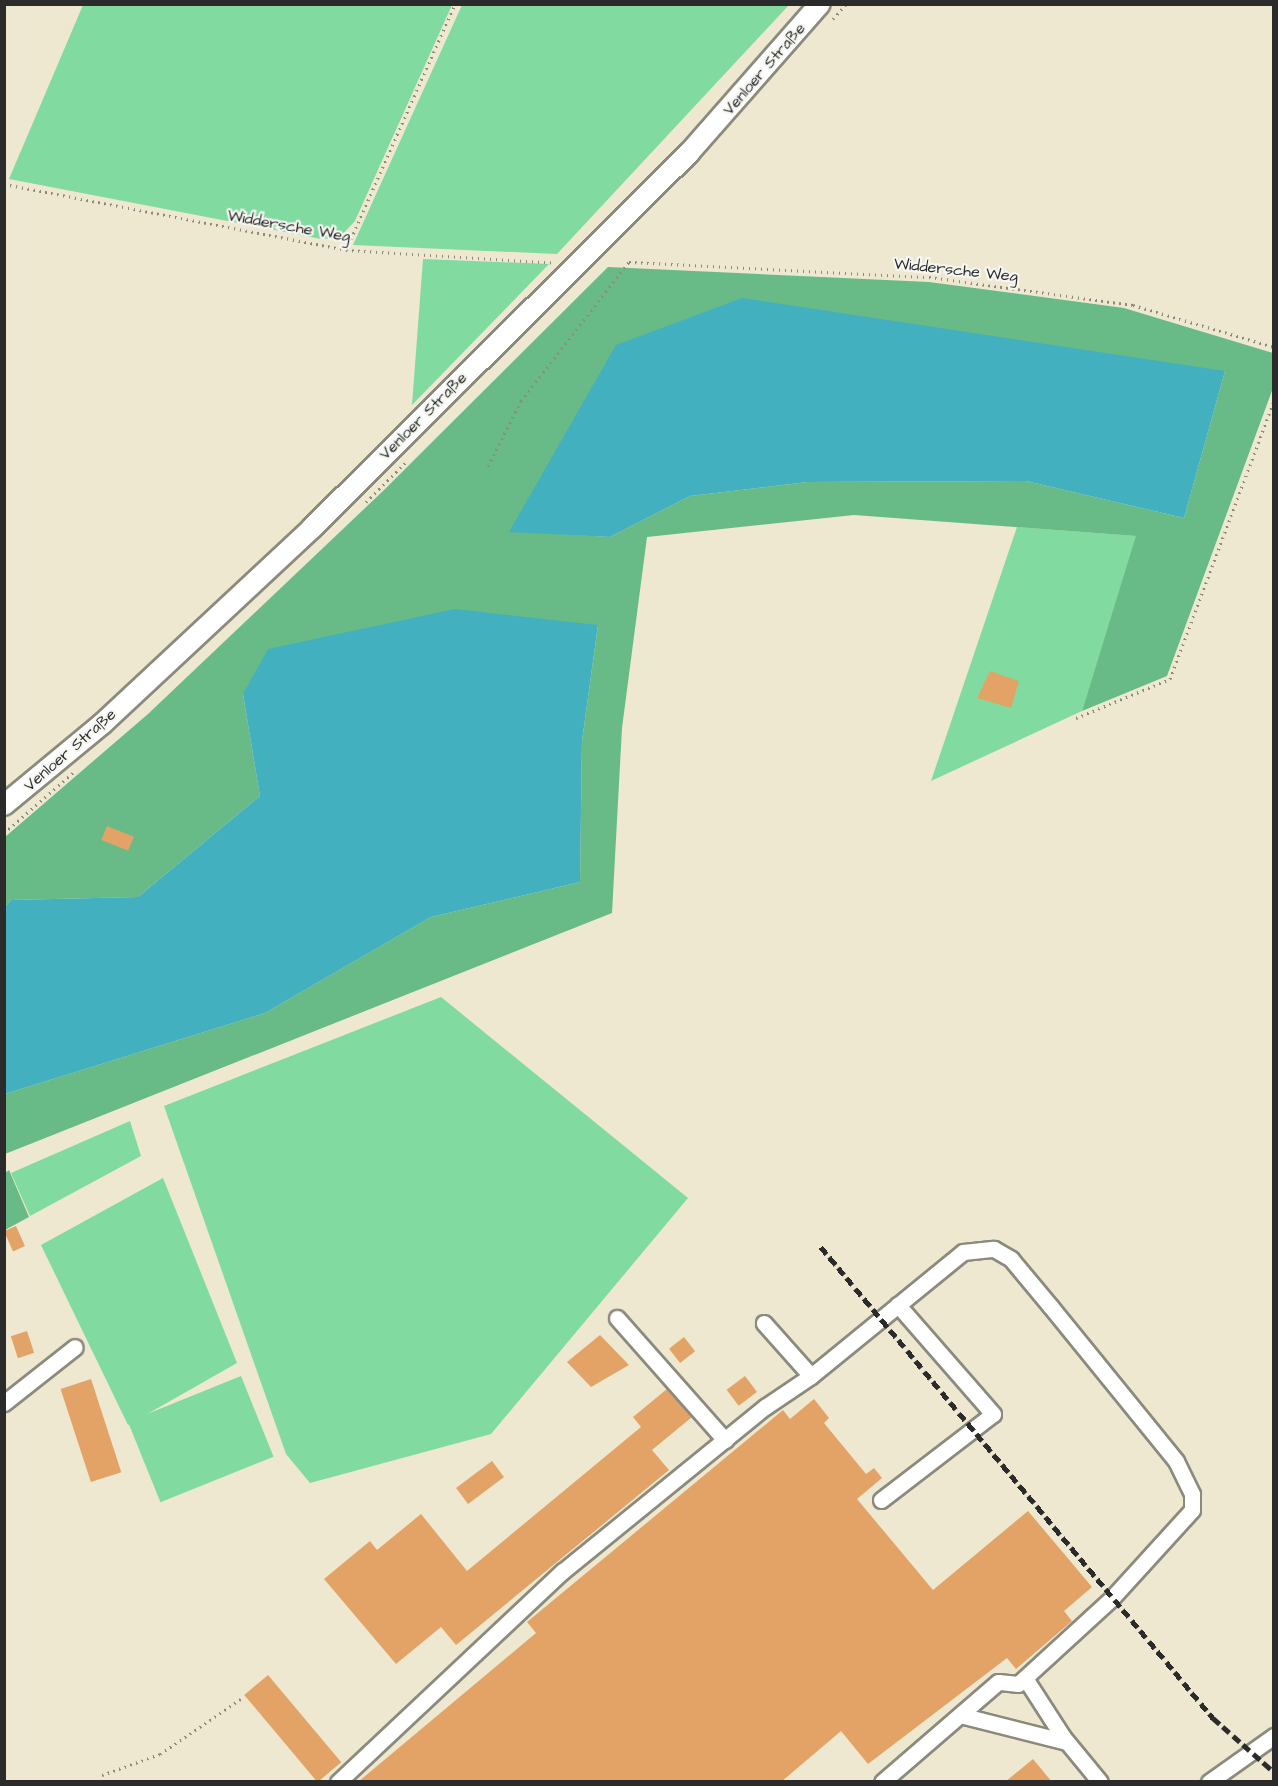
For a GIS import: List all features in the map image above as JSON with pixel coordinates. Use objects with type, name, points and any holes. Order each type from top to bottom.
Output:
[{"type":"main road","name":"Venloer Straße","points":[[4,805],[102,724],[312,528],[572,266],[689,153],[820,4]]},
{"type":"lane","points":[[338,1782],[499,1628],[725,1440],[811,1376],[963,1252],[978,1247],[1011,1259],[1186,1477],[1192,1510],[1112,1598],[1025,1678],[1018,1684],[998,1682],[882,1782]]},
{"type":"lane","points":[[881,1500],[993,1414],[898,1305]]},
{"type":"lane","points":[[617,1318],[725,1440]]},
{"type":"lane","points":[[764,1323],[811,1376]]},
{"type":"lane","points":[[4,1403],[75,1347]]},
{"type":"lane","points":[[1025,1678],[1067,1742],[1100,1782]]},
{"type":"lane","points":[[960,1715],[1067,1742]]},
{"type":"lane","points":[[1209,1782],[1274,1736]]},
{"type":"path","points":[[346,250],[455,4]]},
{"type":"path","name":"Widdersche Weg","points":[[4,184],[346,250],[572,266]]},
{"type":"path","name":"Widdersche Weg","points":[[488,466],[521,401],[629,262],[940,278],[1133,305],[1274,347]]},
{"type":"path","points":[[1076,718],[1170,679],[1274,401]]},
{"type":"path","points":[[4,833],[84,764]]},
{"type":"path","points":[[102,1775],[160,1754],[242,1698]]},
{"type":"green space","points":[[83,4],[452,5],[355,221],[339,238],[321,239],[9,179]]},
{"type":"green space","points":[[462,4],[789,5],[557,254],[353,245]]},
{"type":"green space","points":[[423,259],[549,264],[412,405]]},
{"type":"green space","points":[[608,267],[929,282],[1124,308],[1273,353],[1273,388],[1167,676],[1082,711],[1136,536],[854,515],[647,537],[622,728],[612,913],[5,1154],[5,1094],[265,1013],[431,917],[580,882],[582,741],[598,625],[243,694],[260,796],[138,897],[11,900],[5,907],[5,837],[148,714],[383,491]],"holes":[[[1225,371],[1184,518],[1026,481],[807,482],[690,496],[610,537],[510,531]]]},
{"type":"green space","points":[[1017,527],[1137,536],[1082,711],[931,781]]},
{"type":"green space","points":[[441,997],[688,1198],[491,1434],[310,1483],[286,1454],[164,1106]]},
{"type":"green space","points":[[130,1121],[141,1156],[30,1216],[11,1173]]},
{"type":"green space","points":[[9,1170],[29,1217],[5,1230],[5,1173]]},
{"type":"green space","points":[[163,1178],[237,1363],[128,1425],[41,1245]]},
{"type":"green space","points":[[241,1376],[274,1457],[160,1502],[128,1422]]},
{"type":"water","points":[[742,298],[1225,371],[1184,518],[1026,481],[807,482],[690,496],[610,537],[509,532],[616,345]]},
{"type":"water","points":[[455,609],[598,625],[582,741],[580,882],[431,917],[265,1013],[5,1094],[5,907],[11,900],[138,897],[260,796],[243,694],[268,649]]},
{"type":"building","points":[[990,671],[1019,681],[1011,708],[977,698]]},
{"type":"building","points":[[107,826],[134,837],[128,851],[101,840]]},
{"type":"building","points":[[16,1226],[25,1246],[13,1251],[4,1231]]},
{"type":"building","points":[[27,1331],[34,1353],[18,1358],[11,1336]]},
{"type":"building","points":[[600,1335],[629,1365],[591,1387],[567,1362]]},
{"type":"building","points":[[684,1337],[695,1351],[680,1363],[669,1349]]},
{"type":"building","points":[[745,1376],[757,1392],[739,1406],[727,1390]]},
{"type":"building","points":[[91,1379],[121,1472],[91,1482],[61,1389]]},
{"type":"building","points":[[667,1389],[692,1417],[652,1450],[669,1470],[456,1645],[441,1627],[396,1664],[324,1579],[370,1541],[377,1550],[421,1514],[467,1571],[641,1427],[633,1417]]},
{"type":"building","points":[[814,1399],[829,1418],[824,1423],[866,1474],[874,1468],[882,1478],[857,1499],[933,1590],[1028,1511],[1092,1587],[1064,1611],[1072,1621],[1016,1669],[1007,1658],[868,1764],[841,1731],[781,1782],[358,1782],[536,1633],[527,1622],[783,1410],[790,1419]]},
{"type":"building","points":[[492,1461],[504,1477],[468,1504],[456,1488]]},
{"type":"building","points":[[268,1675],[341,1762],[317,1782],[244,1695]]},
{"type":"building","points":[[1033,1759],[1052,1782],[1005,1782]]},
{"type":"railway","points":[[821,1247],[1213,1718],[1274,1772]]}]
